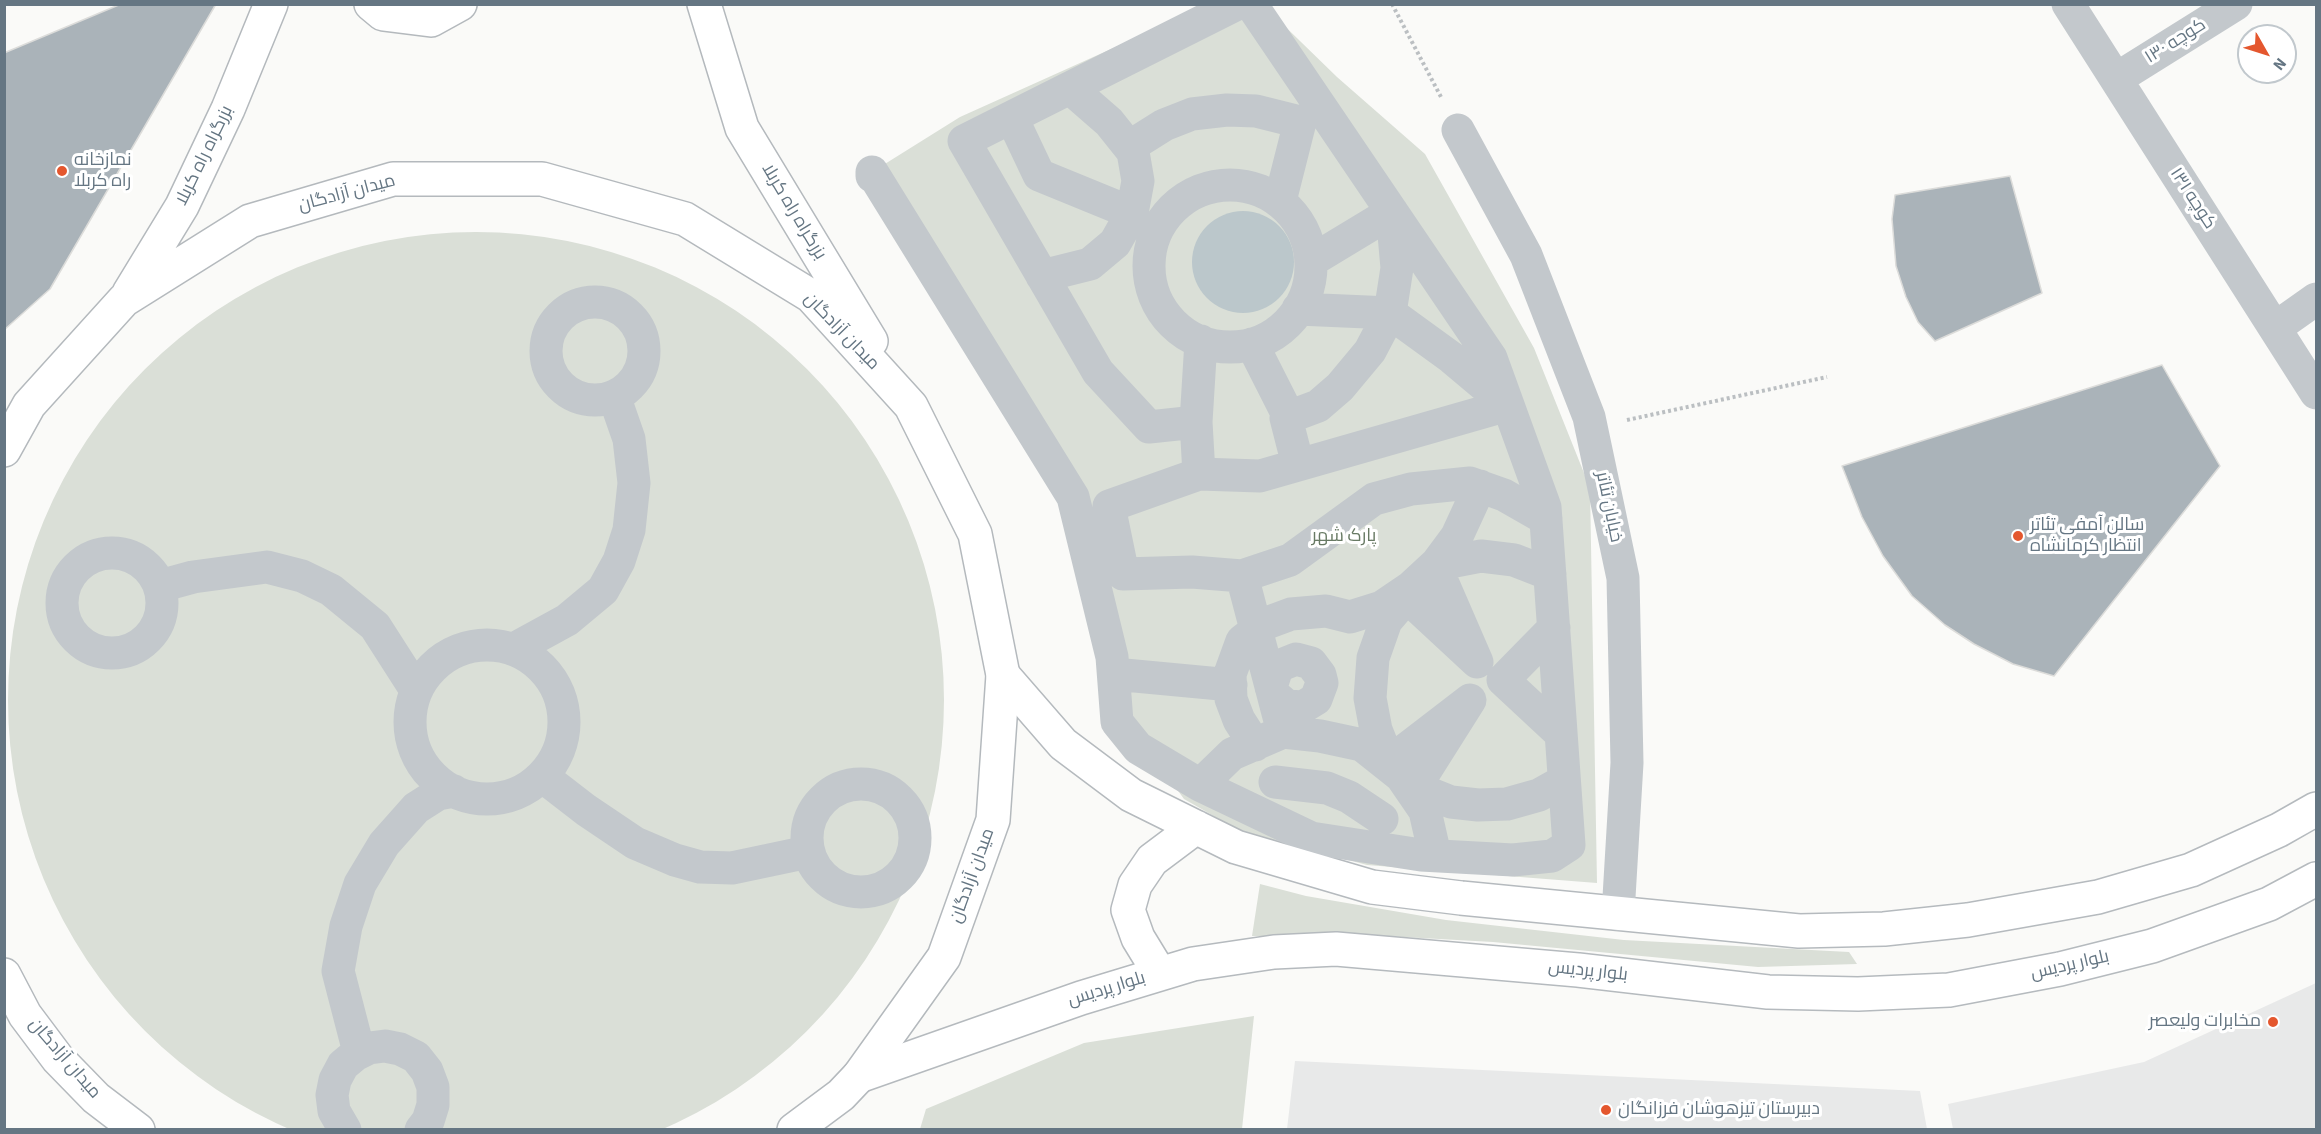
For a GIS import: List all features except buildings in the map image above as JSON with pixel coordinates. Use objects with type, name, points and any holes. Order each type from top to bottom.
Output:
[{"type":"main road","name":"بزرگراه راه کربلا","points":[[124,300],[182,206],[228,109],[271,4]]},
{"type":"main road","points":[[371,4],[383,14],[431,21],[460,4]]},
{"type":"main road","name":"بزرگراه راه کربلا","points":[[704,4],[742,128],[911,406]]},
{"type":"main road","name":"میدان آزادگان","points":[[4,450],[17,412],[124,300],[250,221],[393,180],[542,178],[685,219],[811,296],[911,406],[975,534],[1004,675],[993,820],[944,957],[850,1085],[794,1130]]},
{"type":"main road","points":[[1004,675],[1063,744],[1131,795],[1236,847],[1372,887],[1618,914],[1799,931],[1884,929],[1968,920],[2098,897],[2191,870],[2279,830],[2316,809]]},
{"type":"main road","points":[[1160,974],[1138,938],[1128,910],[1135,885],[1152,860],[1196,828]]},
{"type":"main road","name":"بلوار پردیس","points":[[850,1085],[1081,998],[1193,964],[1274,952],[1336,950],[1578,970],[1768,992],[1858,994],[1949,990],[2060,969],[2152,946],[2269,904],[2316,879]]},
{"type":"main road","name":"میدان آزادگان","points":[[4,975],[15,1004],[58,1059],[96,1098],[138,1130]]},
{"type":"main road","points":[[834,1130],[850,1085]]},
{"type":"main road","points":[[96,1098],[113,1130]]},
{"type":"street","points":[[1196,422],[1149,427],[1098,372],[964,141],[1237,4]]},
{"type":"street","points":[[872,176],[872,172],[1073,497],[1114,674],[1117,722],[1138,748],[1200,785],[1314,839],[1435,855],[1513,860],[1552,856],[1569,845],[1545,507],[1491,358],[1392,212],[1306,109],[1251,4]]},
{"type":"street","name":"کوچه ۱۳۱","points":[[2068,4],[2316,393]]},
{"type":"street","name":"کوچه ۱۳۰","points":[[2116,79],[2236,4]]},
{"type":"street","points":[[1070,88],[1109,122],[1133,152],[1138,181],[1132,213],[1115,243],[1090,264]]},
{"type":"street","points":[[1129,147],[1164,125],[1192,114],[1227,110],[1306,109]]},
{"type":"street","points":[[1280,201],[1306,109]]},
{"type":"street","points":[[1012,118],[1039,175],[1132,213]]},
{"type":"street","name":"خیابان تئاتر","points":[[1458,130],[1526,255],[1591,428],[1623,578],[1627,764],[1618,914]]},
{"type":"street","points":[[999,201],[1039,175]]},
{"type":"street","points":[[1138,181],[1174,208]]},
{"type":"street","points":[[1231,184],[1257,188],[1280,201],[1299,221],[1309,245],[1311,261],[1312,271],[1306,297],[1292,320],[1271,336],[1252,344],[1220,347],[1201,341],[1173,324],[1157,303],[1149,277],[1150,249],[1161,224],[1179,202],[1203,189],[1231,184]]},
{"type":"street","points":[[1311,261],[1392,212]]},
{"type":"street","points":[[1298,465],[1286,418],[1318,406],[1340,387],[1370,351],[1390,313],[1397,268],[1392,212]]},
{"type":"street","points":[[1042,276],[1090,264],[1150,262]]},
{"type":"street","points":[[2275,328],[2316,299]]},
{"type":"street","points":[[1298,309],[1390,313],[1452,358],[1508,405]]},
{"type":"street","points":[[1199,474],[1196,422],[1201,341]]},
{"type":"street","points":[[1252,344],[1289,417]]},
{"type":"street","points":[[514,649],[567,620],[603,590],[619,561],[629,530],[634,483],[629,440],[614,396]]},
{"type":"street","points":[[1508,405],[1260,476],[1199,474],[1109,506],[1124,574],[1192,572],[1242,576],[1290,560],[1374,500],[1411,489],[1470,483],[1504,495],[1546,519]]},
{"type":"street","points":[[1480,486],[1457,536],[1437,563],[1410,588],[1382,608],[1350,617],[1326,611],[1291,614],[1264,624],[1242,641],[1230,674],[1231,699],[1239,720],[1277,737],[1362,745],[1426,792],[1451,802],[1478,805],[1507,804],[1539,795],[1564,781]]},
{"type":"street","points":[[1435,855],[1425,811],[1389,763],[1376,730],[1370,698],[1373,658],[1386,621],[1408,598],[1450,562],[1481,556],[1514,560],[1550,574]]},
{"type":"street","points":[[160,586],[194,577],[267,567],[302,576],[331,590],[375,626],[416,690]]},
{"type":"street","points":[[1438,572],[1477,662]]},
{"type":"street","points":[[1242,576],[1272,691],[1277,737],[1288,784],[1358,804]]},
{"type":"street","points":[[1408,598],[1477,662],[1490,662],[1496,666],[1503,680],[1561,734]]},
{"type":"street","points":[[1477,662],[1463,675],[1463,689],[1470,699],[1478,702],[1491,701],[1501,691],[1503,680],[1554,628]]},
{"type":"street","points":[[496,644],[514,649],[541,665],[557,686],[564,712],[563,738],[553,763],[535,783],[512,796],[485,800],[454,791],[436,781],[416,753],[411,737],[410,713],[416,690],[430,670],[449,654],[471,646],[496,644]]},
{"type":"street","points":[[1114,674],[1231,685]]},
{"type":"street","points":[[1314,839],[1358,804],[1389,763],[1470,699]]},
{"type":"street","points":[[1417,784],[1470,699]]},
{"type":"street","points":[[1200,785],[1232,754],[1277,737]]},
{"type":"street","points":[[542,776],[586,810],[635,843],[675,860],[700,867],[732,868],[808,852]]},
{"type":"street","points":[[359,1052],[338,971],[346,926],[360,884],[384,844],[416,808],[438,794],[454,791]]},
{"type":"street","points":[[345,1130],[334,1111],[332,1095],[335,1080],[343,1065],[359,1052],[385,1046],[400,1049],[416,1057],[427,1071],[433,1087],[433,1105],[428,1121],[421,1130]]},
{"type":"path","points":[[1392,4],[1458,130]]},
{"type":"path","points":[[1591,428],[1827,378]]},
{"type":"shaded area","points":[[1243,211],[1262,215],[1279,226],[1290,243],[1294,262],[1290,281],[1279,298],[1262,309],[1243,313],[1224,309],[1207,298],[1196,281],[1192,262],[1196,243],[1207,226],[1224,215]]},
{"type":"shaded area","name":"مخابرات ولیعصر","points":[[2316,983],[2316,1129],[1953,1129],[1948,1104],[2144,1062]]},
{"type":"shaded area","name":"دبیرستان تیزهوشان فرزانگان","points":[[1295,1061],[1920,1091],[1927,1129],[1287,1129]]},
{"type":"green space","name":"پارک شهر","points":[[1211,4],[1263,5],[1337,77],[1425,154],[1534,348],[1590,488],[1597,883],[1367,865],[1240,831],[1184,799],[1136,733],[1085,488],[872,172],[960,117]]},
{"type":"green space","points":[[476,232],[522,234],[567,241],[612,252],[655,268],[697,287],[736,311],[773,338],[807,369],[838,403],[865,440],[889,479],[908,521],[924,564],[935,609],[942,654],[944,700],[942,746],[935,791],[924,836],[908,879],[889,921],[865,960],[838,997],[807,1031],[773,1062],[736,1089],[697,1113],[655,1132],[612,1148],[567,1159],[522,1166],[476,1168],[430,1166],[385,1159],[340,1148],[297,1132],[255,1113],[216,1089],[179,1062],[145,1031],[114,997],[87,960],[63,921],[44,879],[28,836],[17,791],[10,746],[8,700],[10,654],[17,609],[28,564],[44,521],[63,479],[87,440],[114,403],[145,369],[179,338],[216,311],[255,287],[297,268],[340,252],[385,241],[430,234]]},
{"type":"green space","points":[[1260,884],[1306,896],[1446,920],[1624,940],[1849,952],[1857,964],[1758,967],[1493,942],[1385,936],[1252,936]]},
{"type":"green space","points":[[1254,1016],[1242,1129],[920,1129],[926,1109],[1084,1043]]},
{"type":"place","name":"نمازخانه راه کربلا","points":[[62,171]]},
{"type":"place","name":"سالن آمفی تئاتر انتظار کرمانشاه","points":[[2018,536]]},
{"type":"place","name":"مخابرات ولیعصر","points":[[2273,1022]]},
{"type":"place","name":"دبیرستان تیزهوشان فرزانگان","points":[[1606,1110]]}]
